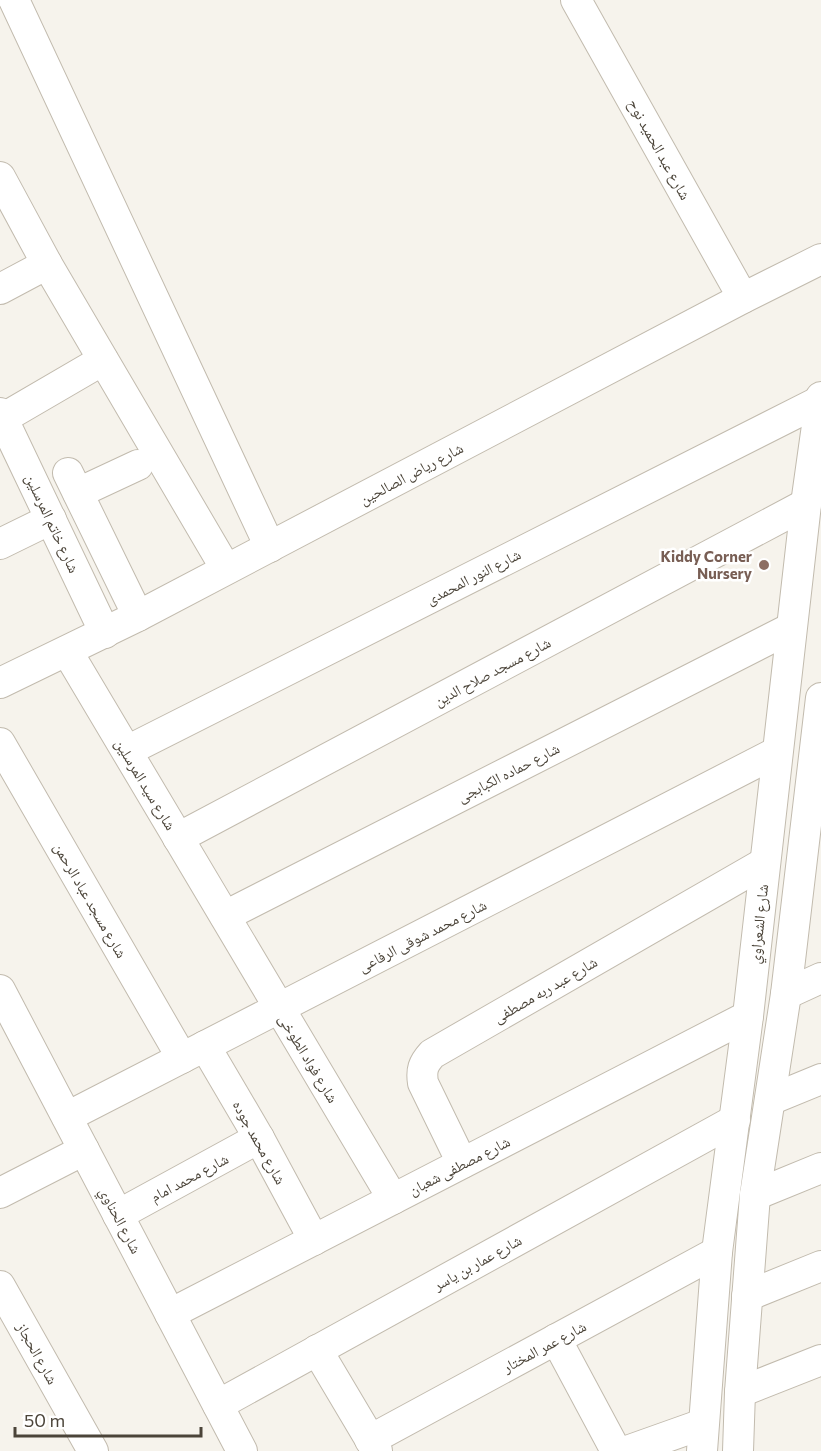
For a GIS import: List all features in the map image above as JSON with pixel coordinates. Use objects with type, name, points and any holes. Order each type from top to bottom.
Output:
[{"type":"street","points":[[14,0],[270,547]]},
{"type":"street","name":"شارع عبد الحميد نوح","points":[[576,0],[743,298]]},
{"type":"street","points":[[1,180],[47,264],[226,569]]},
{"type":"street","name":"شارع رياض الصالحين","points":[[0,683],[138,616],[743,298],[821,260]]},
{"type":"street","points":[[0,289],[47,264]]},
{"type":"street","points":[[1,417],[103,360]]},
{"type":"street","name":"شارع الشعراوي","points":[[703,1437],[717,1252],[748,1016],[791,628],[821,399]]},
{"type":"street","name":"شارع النور المحمدى","points":[[127,752],[821,399]]},
{"type":"street","name":"شارع خاتم المرسلين","points":[[1,417],[105,633]]},
{"type":"street","points":[[138,465],[73,483],[138,616]]},
{"type":"street","name":"شارع مسجد صلاح الدين","points":[[178,838],[806,504]]},
{"type":"street","points":[[0,544],[51,519]]},
{"type":"street","name":"شارع حماده الكبابجى","points":[[225,916],[791,628]]},
{"type":"street","name":"شارع سيد المرسلين","points":[[67,651],[225,916]]},
{"type":"street","points":[[738,1451],[740,1392],[755,1195],[786,994],[810,895],[821,698]]},
{"type":"street","name":"شارع مسجد عباد الرحمن","points":[[0,743],[194,1052]]},
{"type":"street","name":"شارع محمد شوقى الرفاعى","points":[[67,1117],[777,752]]},
{"type":"street","name":"شارع عبد ربه مصطفى","points":[[462,1164],[423,1083],[421,1072],[424,1062],[432,1054],[764,863]]},
{"type":"street","name":"شارع فواد الطوخى","points":[[225,916],[393,1199]]},
{"type":"street","points":[[786,994],[821,978]]},
{"type":"street","name":"شارع الحناوي","points":[[0,990],[242,1451]]},
{"type":"street","name":"شارع مصطفى شعبان","points":[[170,1314],[748,1016]]},
{"type":"street","name":"شارع محمد جوده","points":[[194,1052],[259,1138],[314,1240]]},
{"type":"street","points":[[770,1100],[821,1079]]},
{"type":"street","name":"شارع عمار بن ياسر","points":[[218,1405],[735,1120]]},
{"type":"street","name":"شارع محمد امام","points":[[118,1215],[259,1138]]},
{"type":"street","points":[[0,1193],[84,1150]]},
{"type":"street","points":[[755,1195],[821,1168]]},
{"type":"street","name":"شارع عمر المختار","points":[[374,1446],[556,1339],[717,1252]]},
{"type":"street","points":[[747,1296],[821,1266]]},
{"type":"street","name":"شارع الحجاز","points":[[0,1286],[93,1451]]},
{"type":"street","points":[[556,1339],[616,1451]]},
{"type":"street","points":[[317,1350],[374,1446]]},
{"type":"street","points":[[740,1392],[821,1360]]},
{"type":"street","points":[[627,1451],[703,1437]]},
{"type":"place","name":"Kiddy Corner Nursery","points":[[764,565]]}]
